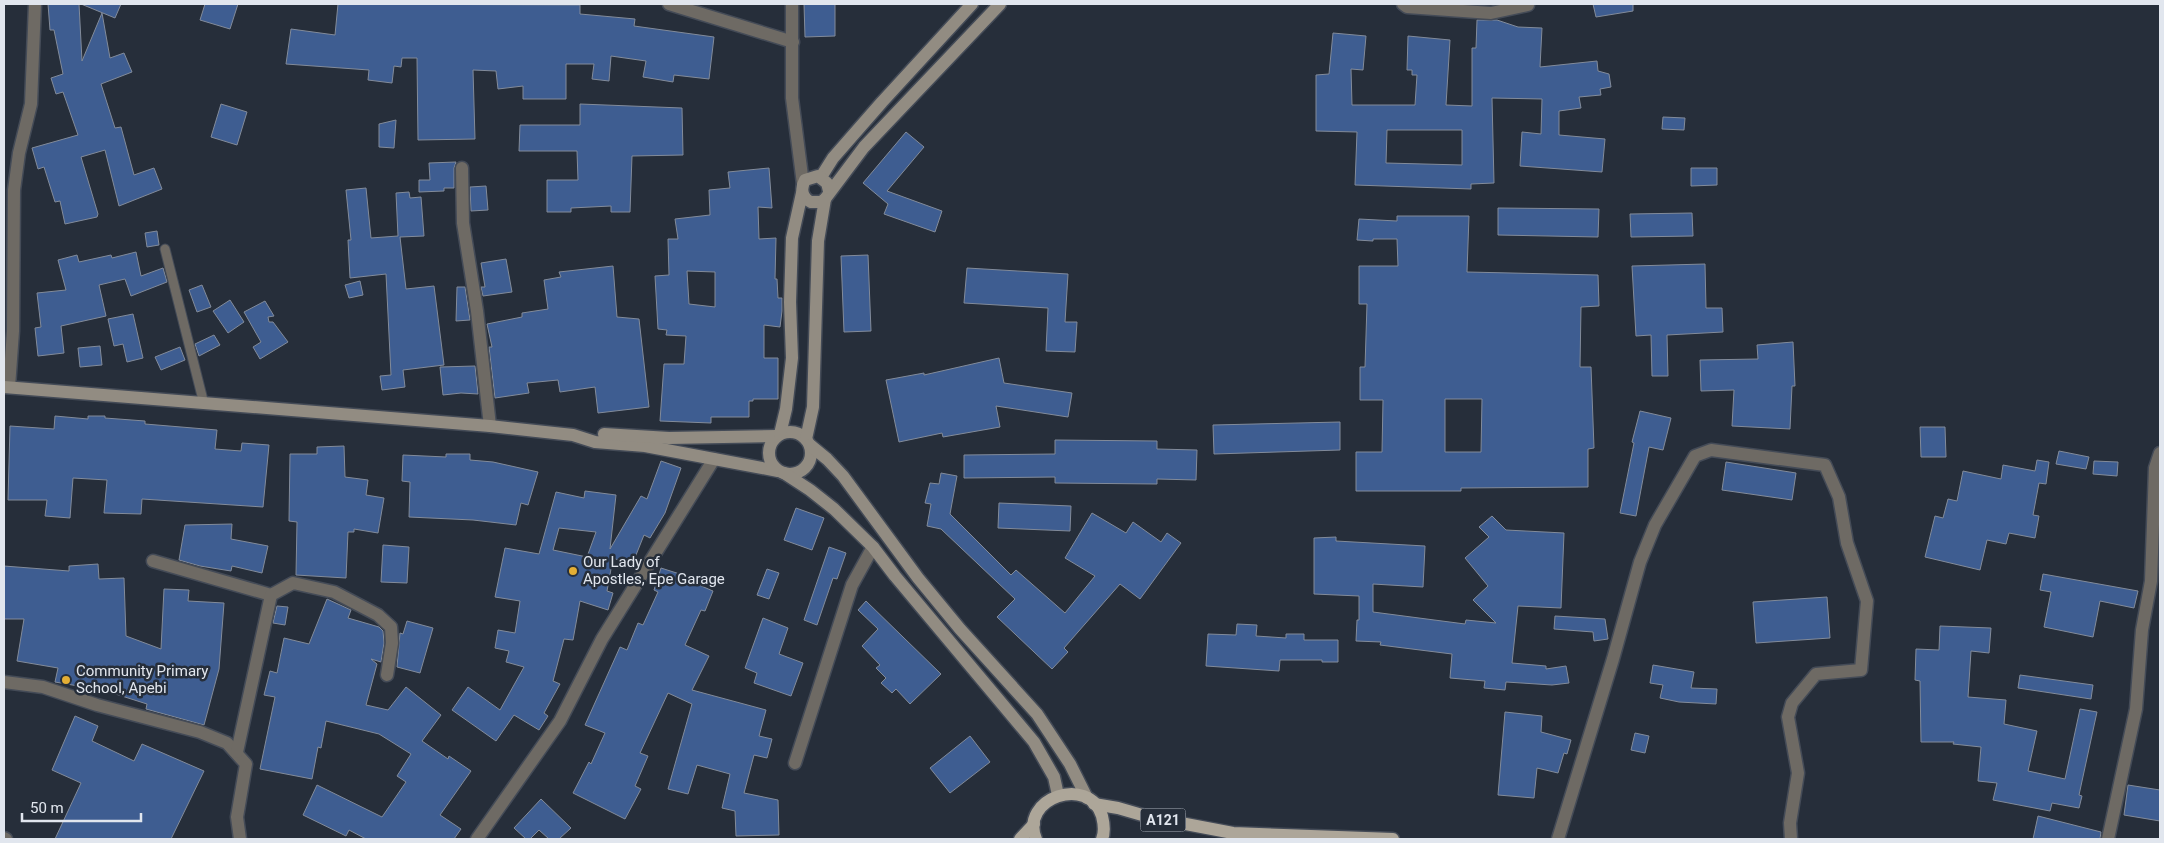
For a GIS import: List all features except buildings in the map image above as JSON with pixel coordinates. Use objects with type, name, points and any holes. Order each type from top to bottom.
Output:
[{"type":"main road","points":[[1020,839],[1034,824],[1042,806],[1058,795],[1078,794],[1091,801],[1101,813],[1104,824],[1102,839]]},
{"type":"main road","name":"A121","points":[[1091,801],[1149,817],[1233,833],[1393,839]]},
{"type":"main road","points":[[1034,824],[1036,839]]},
{"type":"main road","name":"A121","points":[[1210,839],[1233,833]]},
{"type":"street","points":[[35,4],[31,104],[18,153],[14,190],[12,331],[6,387],[490,426],[573,435],[591,434],[669,438],[778,435],[794,432],[828,459],[843,476],[960,629],[1036,714],[1070,764],[1091,801]]},
{"type":"street","points":[[669,4],[793,42]]},
{"type":"street","points":[[792,4],[792,98],[803,188],[807,200],[812,202],[821,202],[864,147],[1000,4]]},
{"type":"street","points":[[821,177],[834,158],[876,109],[972,4]]},
{"type":"street","points":[[1403,4],[1408,7],[1491,13],[1528,5]]},
{"type":"street","points":[[462,168],[463,224],[477,311],[490,426]]},
{"type":"street","points":[[573,435],[595,442],[645,446],[714,459],[781,472],[791,474],[803,469],[810,458],[808,442],[813,407],[818,241],[828,182],[821,177],[809,178],[803,188],[792,238],[790,302],[792,358],[786,409],[778,435],[770,444],[768,454],[771,464],[781,472],[810,490],[834,509],[873,547],[1034,742],[1054,778],[1058,795]]},
{"type":"street","points":[[1558,839],[1613,659],[1640,562],[1655,525],[1694,456],[1711,450],[1825,464],[1839,497],[1847,543],[1867,601],[1861,670],[1816,674],[1792,702],[1788,717],[1798,773],[1790,823],[1791,839]]},
{"type":"street","points":[[2108,839],[2136,708],[2142,630],[2151,581],[2155,468],[2160,453]]},
{"type":"street","points":[[477,839],[560,721],[602,639],[714,459]]},
{"type":"street","points":[[795,763],[852,585],[873,547]]},
{"type":"street","points":[[153,561],[270,594],[293,583],[334,592],[378,615],[391,626],[392,643],[387,675]]},
{"type":"street","points":[[237,752],[270,594]]},
{"type":"street","points":[[4,682],[43,686],[97,705],[200,732],[226,743],[237,752],[246,764],[238,802],[236,837]]},
{"type":"lane","points":[[165,249],[204,404]]},
{"type":"place","name":"Our Lady of Apostles, Epe Garage","points":[[573,571]]},
{"type":"place","name":"Community Primary School, Apebi","points":[[66,680]]}]
